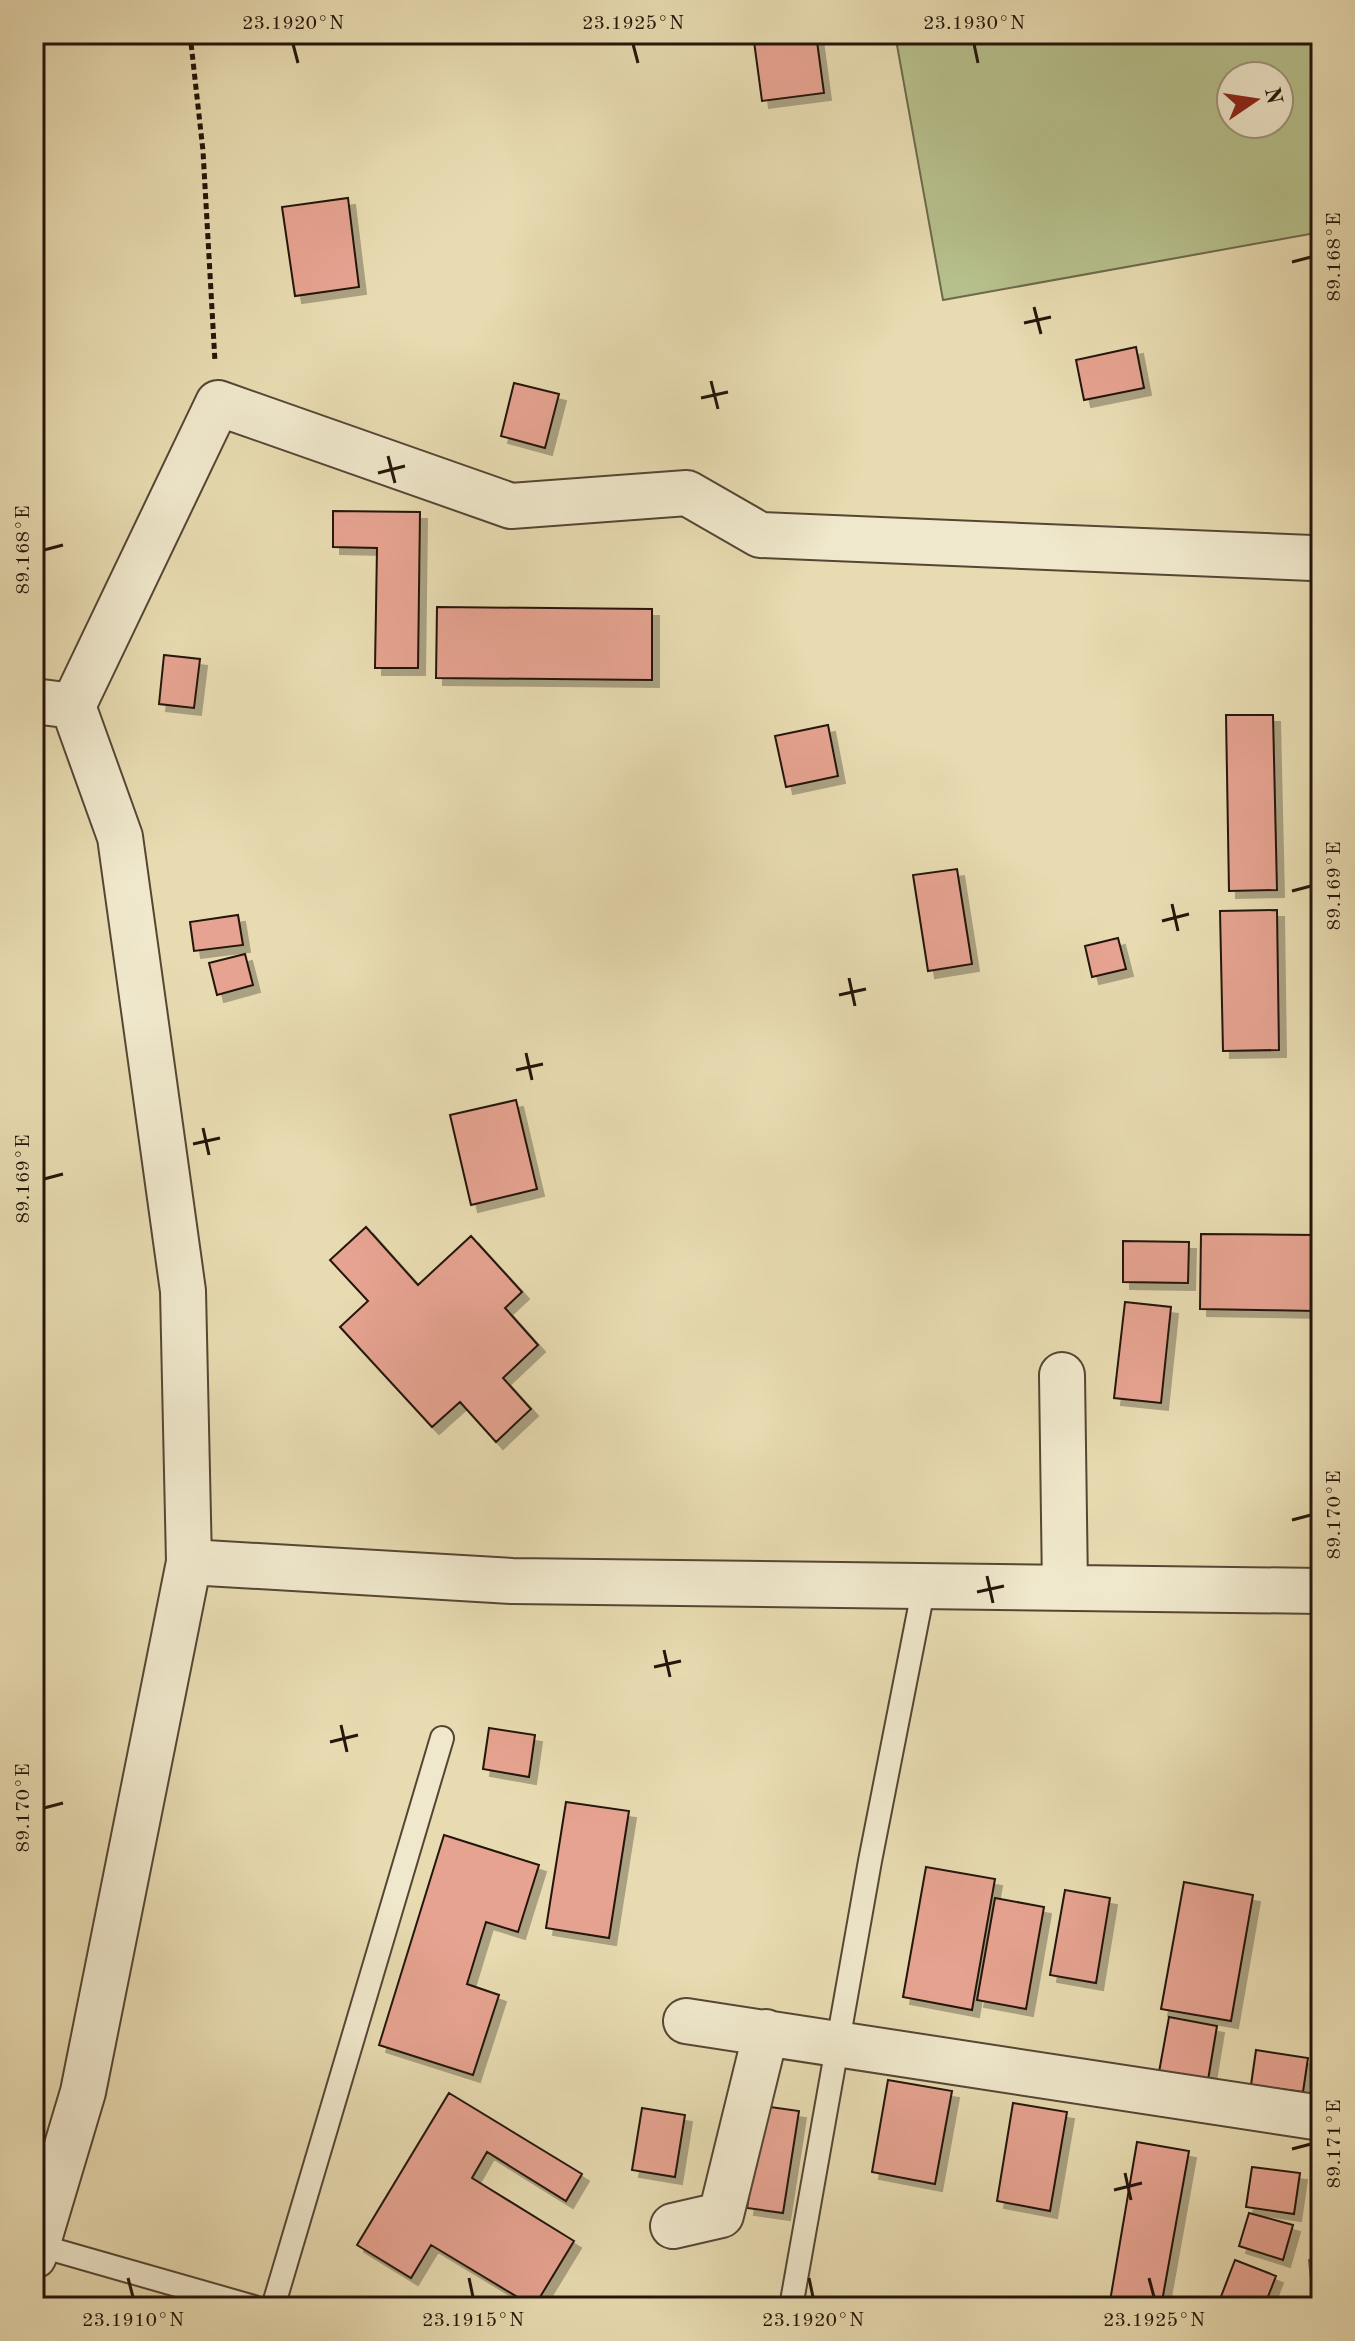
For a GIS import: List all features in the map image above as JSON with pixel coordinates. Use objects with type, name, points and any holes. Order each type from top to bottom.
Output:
[{"type":"street","points":[[36,2251],[83,2092],[189,1562],[183,1291],[120,837],[54,704],[218,403],[511,506],[687,493],[760,535],[1312,558]]},
{"type":"street","points":[[1062,1375],[1065,1588]]},
{"type":"street","points":[[189,1562],[512,1581],[1321,1591]]},
{"type":"street","points":[[686,2021],[1321,2118]]},
{"type":"street","points":[[673,2226],[721,2215],[766,2032]]},
{"type":"lane","points":[[791,2307],[870,1861],[924,1586]]},
{"type":"lane","points":[[273,2307],[442,1738]]},
{"type":"lane","points":[[36,2251],[254,2307]]},
{"type":"path","points":[[190,34],[203,151],[218,403]]},
{"type":"green space","points":[[895,34],[1321,34],[1321,232],[943,300]]},
{"type":"green space","points":[[1321,2258],[1321,2307],[1314,2307],[1309,2260]]},
{"type":"building","points":[[753,34],[816,34],[824,93],[762,101]]},
{"type":"building","points":[[348,198],[359,287],[295,296],[282,207]]},
{"type":"building","points":[[1136,347],[1144,388],[1084,400],[1076,360]]},
{"type":"building","points":[[514,383],[559,394],[545,448],[501,436]]},
{"type":"building","points":[[333,511],[420,512],[418,668],[375,668],[377,548],[333,547]]},
{"type":"building","points":[[437,607],[652,609],[652,680],[436,678]]},
{"type":"building","points":[[164,655],[200,659],[194,708],[159,704]]},
{"type":"building","points":[[1226,715],[1273,715],[1277,890],[1229,891]]},
{"type":"building","points":[[828,725],[838,776],[786,787],[775,736]]},
{"type":"building","points":[[957,869],[972,964],[928,971],[913,875]]},
{"type":"building","points":[[1277,910],[1279,1050],[1223,1051],[1220,911]]},
{"type":"building","points":[[238,915],[243,945],[194,951],[190,922]]},
{"type":"building","points":[[1118,938],[1126,969],[1092,977],[1085,946]]},
{"type":"building","points":[[245,954],[253,985],[217,995],[209,963]]},
{"type":"building","points":[[516,1100],[537,1189],[471,1205],[450,1115]]},
{"type":"building","points":[[366,1227],[418,1285],[471,1236],[522,1292],[505,1308],[538,1345],[503,1378],[531,1409],[496,1442],[460,1402],[432,1427],[340,1327],[368,1301],[330,1260]]},
{"type":"building","points":[[1201,1234],[1318,1235],[1317,1311],[1200,1309]]},
{"type":"building","points":[[1123,1241],[1189,1242],[1188,1283],[1123,1282]]},
{"type":"building","points":[[1125,1302],[1171,1307],[1161,1403],[1114,1398]]},
{"type":"building","points":[[489,1728],[535,1735],[529,1777],[483,1769]]},
{"type":"building","points":[[566,1802],[629,1811],[609,1938],[546,1928]]},
{"type":"building","points":[[444,1835],[539,1865],[518,1932],[486,1922],[467,1984],[499,1995],[473,2075],[379,2045]]},
{"type":"building","points":[[926,1867],[995,1879],[972,2010],[903,1997]]},
{"type":"building","points":[[1184,1882],[1253,1895],[1231,2021],[1161,2009]]},
{"type":"building","points":[[1065,1890],[1110,1898],[1096,1983],[1050,1975]]},
{"type":"building","points":[[995,1898],[1044,1907],[1026,2009],[977,2000]]},
{"type":"building","points":[[1169,2017],[1217,2026],[1206,2092],[1157,2083]]},
{"type":"building","points":[[1256,2050],[1308,2058],[1303,2092],[1251,2085]]},
{"type":"building","points":[[888,2080],[952,2091],[935,2184],[872,2172]]},
{"type":"building","points":[[449,2093],[582,2174],[566,2201],[487,2152],[472,2178],[574,2241],[534,2307],[431,2245],[411,2278],[357,2245]]},
{"type":"building","points":[[1013,2103],[1067,2112],[1050,2211],[997,2201]]},
{"type":"building","points":[[763,2106],[799,2111],[783,2213],[747,2208]]},
{"type":"building","points":[[642,2108],[685,2115],[675,2177],[632,2170]]},
{"type":"building","points":[[1137,2142],[1189,2151],[1161,2307],[1109,2307]]},
{"type":"building","points":[[1252,2167],[1300,2173],[1294,2214],[1246,2207]]},
{"type":"building","points":[[1249,2213],[1293,2225],[1283,2260],[1239,2246]]},
{"type":"building","points":[[1235,2260],[1276,2276],[1264,2307],[1217,2307]]}]
